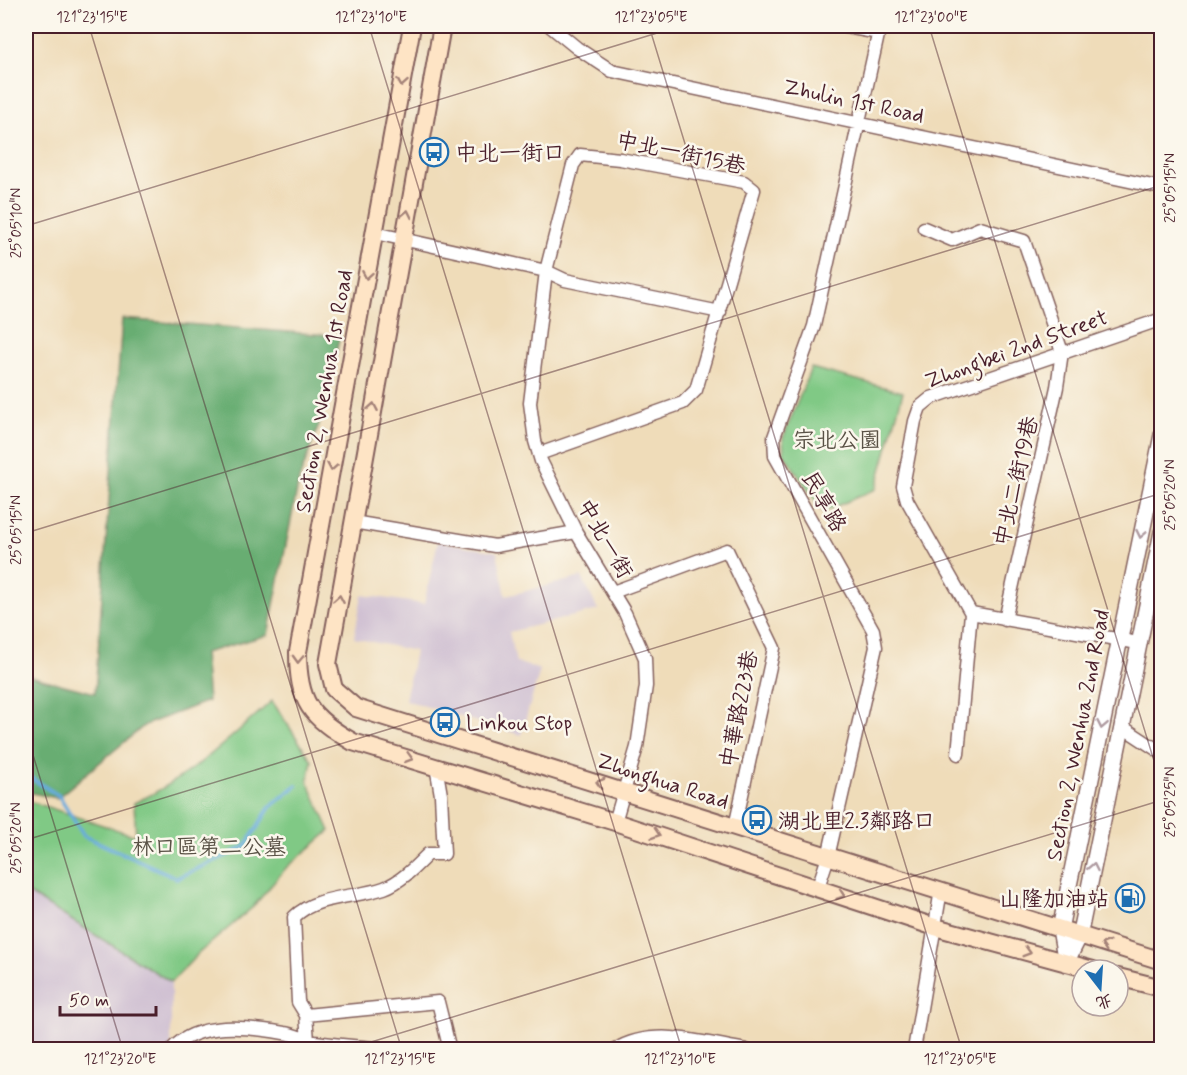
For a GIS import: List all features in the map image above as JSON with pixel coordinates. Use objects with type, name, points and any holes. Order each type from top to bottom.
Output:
[{"type":"main road","name":"Section 2, Wenhua 1st Road","points":[[412,26],[298,652],[298,681],[309,709],[330,728],[353,742],[436,765]]},
{"type":"main road","points":[[353,522],[402,238],[442,26]]},
{"type":"main road","name":"Zhonghua Road","points":[[353,522],[328,664],[334,690],[356,708],[625,790],[828,857],[941,890],[1079,937],[1161,961]]},
{"type":"main road","points":[[436,765],[818,887],[935,927],[1070,964]]},
{"type":"main road","points":[[1130,980],[1161,988]]},
{"type":"street","name":"Zhulin 1st Road","points":[[550,26],[577,48],[612,70],[1161,188]]},
{"type":"street","points":[[841,26],[879,29]]},
{"type":"street","name":"民享路","points":[[818,887],[828,857],[876,647],[873,630],[775,456],[774,437],[814,326],[879,29]]},
{"type":"street","name":"中北一街","points":[[580,155],[573,165],[546,271],[530,403],[539,453],[576,532],[613,592],[645,658],[646,686],[640,725],[615,822]]},
{"type":"street","name":"中北一街15巷","points":[[580,155],[620,159],[744,182],[754,190],[720,312]]},
{"type":"street","points":[[924,228],[952,240],[980,228],[1024,241],[1062,352]]},
{"type":"street","points":[[375,233],[546,271],[565,280],[720,312],[696,390],[683,403],[539,453]]},
{"type":"street","name":"Zhongbei 2nd Street","points":[[971,614],[907,500],[903,486],[920,407],[931,398],[1161,320]]},
{"type":"street","name":"中北二街19巷","points":[[1005,620],[1057,387],[1062,352]]},
{"type":"street","name":"Section 2, Wenhua 2nd Road","points":[[1066,963],[1060,929],[1161,435]]},
{"type":"street","points":[[353,522],[495,546],[576,532]]},
{"type":"street","name":"Section 2, Wenhua 2nd Road","points":[[1066,963],[1079,937],[1161,532]]},
{"type":"street","name":"中華路223巷","points":[[613,592],[727,550],[774,648],[735,827]]},
{"type":"street","points":[[958,754],[971,614],[1138,643]]},
{"type":"street","points":[[1121,726],[1161,753]]},
{"type":"street","points":[[308,1041],[306,1015],[298,1002],[294,917],[304,907],[387,887],[415,868],[428,854],[444,854],[441,795],[436,765]]},
{"type":"street","points":[[914,1050],[941,890]]},
{"type":"street","points":[[306,1015],[438,1002],[450,1050]]},
{"type":"street","points":[[171,1050],[177,1043],[201,1030],[226,1028],[286,1033],[308,1041],[354,1048],[402,1050]]},
{"type":"street","points":[[615,1050],[626,1043],[648,1038],[675,1038],[746,1050]]},
{"type":"shaded area","points":[[438,541],[497,552],[506,596],[582,577],[598,610],[509,632],[516,662],[540,670],[521,735],[405,700],[415,651],[354,638],[362,595],[424,604]]},
{"type":"shaded area","points":[[26,892],[171,982],[171,1049],[26,1049]]},
{"type":"green space","points":[[122,319],[340,336],[321,419],[299,480],[268,635],[204,653],[208,701],[145,725],[57,798],[26,792],[26,675],[95,693]]},
{"type":"green space","name":"宗北公園","points":[[811,368],[903,392],[876,489],[823,512],[784,454],[783,438]]},
{"type":"green space","name":"林口區第二公墓","points":[[272,701],[312,761],[308,782],[330,831],[286,868],[253,907],[199,953],[171,982],[26,892],[26,800],[136,836],[134,803],[190,770],[224,744]]},
{"type":"waterway","points":[[26,775],[59,796],[84,836],[177,878],[245,847],[270,807],[296,786]]},
{"type":"place","name":"中北一街口","points":[[434,152]]},
{"type":"place","name":"Linkou Stop","points":[[445,722]]},
{"type":"place","name":"湖北里2.3鄰路口","points":[[757,820]]},
{"type":"place","name":"山隆加油站","points":[[1130,898]]}]
